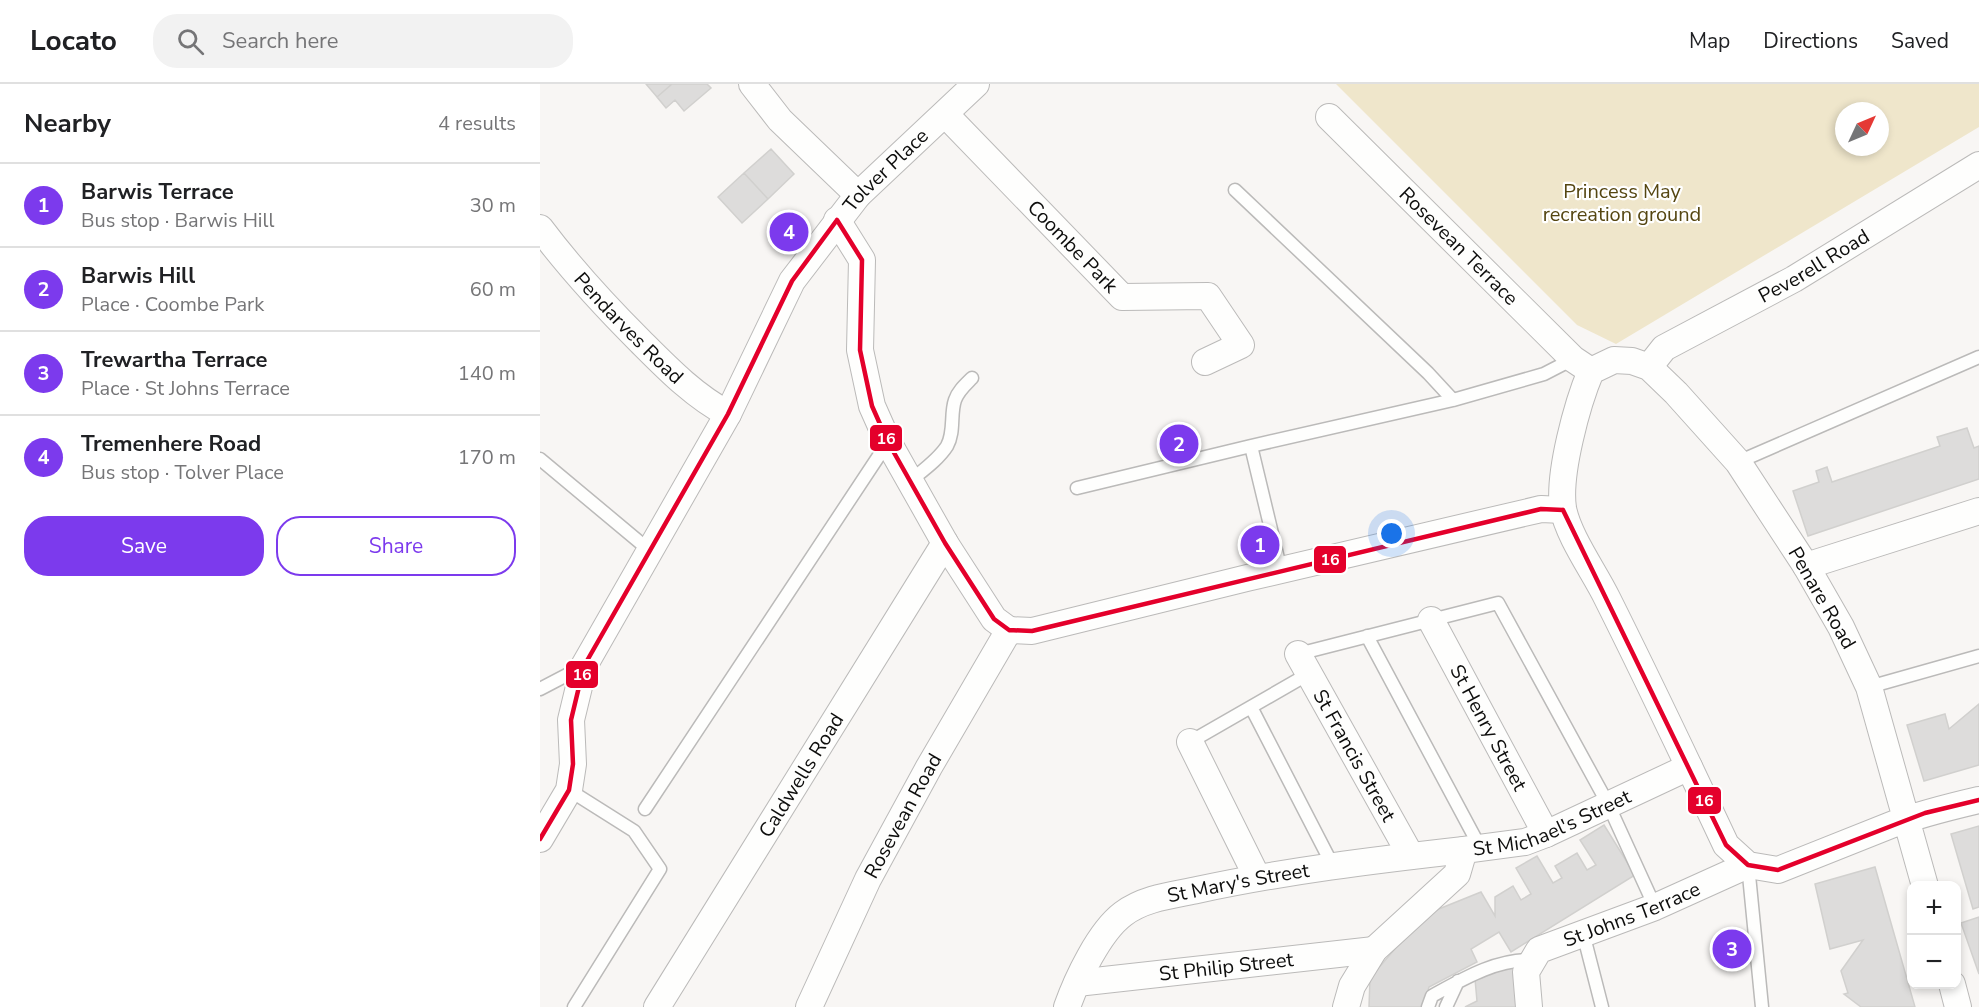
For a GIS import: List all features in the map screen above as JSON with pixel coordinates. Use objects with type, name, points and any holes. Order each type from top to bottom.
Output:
[{"type":"street","points":[[752,84],[780,120],[858,195]]},
{"type":"street","name":"Tolver Place","points":[[569,790],[573,764],[571,720],[584,666],[728,414],[792,281],[858,195],[976,84]]},
{"type":"street","name":"Coombe Park","points":[[945,114],[1122,297],[1208,296],[1241,345],[1205,362]]},
{"type":"street","name":"Rosevean Terrace","points":[[1329,117],[1582,365]]},
{"type":"street","name":"Peverell Road","points":[[1640,364],[1664,348],[1794,279],[1979,165]]},
{"type":"street","points":[[837,220],[862,260],[860,350],[872,406],[888,442],[945,543],[994,619],[1009,630],[1032,631],[1541,509],[1563,510]]},
{"type":"street","name":"Pendarves Road","points":[[540,228],[603,304],[656,358],[706,402],[728,414]]},
{"type":"street","points":[[1640,364],[1614,360],[1582,365],[1581,393],[1561,482],[1563,510],[1726,845],[1748,865],[1778,870],[1907,819],[1979,800]]},
{"type":"street","name":"Penare Road","points":[[1640,364],[1676,393],[1738,462],[1806,566],[1841,627],[1869,687],[1924,881]]},
{"type":"street","points":[[1806,566],[1979,511]]},
{"type":"street","name":"Caldwells Road","points":[[657,1007],[945,543]]},
{"type":"street","name":"St Henry Street","points":[[1431,620],[1546,834]]},
{"type":"street","name":"Rosevean Road","points":[[809,1007],[867,879],[1009,630]]},
{"type":"street","name":"St Francis Street","points":[[1304,664],[1411,856]]},
{"type":"street","points":[[1190,742],[1257,877]]},
{"type":"street","name":"St Michael's Street","points":[[1346,1007],[1352,986],[1374,950],[1457,874],[1473,849],[1525,842],[1689,767]]},
{"type":"street","points":[[540,839],[569,790]]},
{"type":"street","name":"St Mary's Street","points":[[1067,1007],[1097,944],[1123,914],[1144,902],[1257,877],[1473,849]]},
{"type":"street","name":"St Johns Terrace","points":[[1530,966],[1539,950],[1655,907],[1748,865]]},
{"type":"street","name":"St Philip Street","points":[[1077,983],[1374,950]]},
{"type":"street","points":[[1529,1007],[1530,966]]},
{"type":"street","points":[[1953,989],[1958,1007]]},
{"type":"lane","points":[[1235,190],[1428,373],[1453,400]]},
{"type":"lane","points":[[1738,462],[1979,357]]},
{"type":"lane","points":[[1077,488],[1453,400],[1582,365]]},
{"type":"lane","points":[[910,481],[934,460],[947,444],[952,426],[954,402],[959,392],[972,378]]},
{"type":"lane","points":[[645,809],[888,442]]},
{"type":"lane","points":[[1251,446],[1281,571]]},
{"type":"lane","points":[[540,459],[649,550]]},
{"type":"lane","points":[[1190,742],[1251,707],[1304,664],[1367,636],[1498,603],[1608,804],[1655,907]]},
{"type":"lane","points":[[1367,636],[1473,849]]},
{"type":"lane","points":[[1869,687],[1979,656]]},
{"type":"lane","points":[[540,689],[584,666]]},
{"type":"lane","points":[[1251,707],[1333,866]]},
{"type":"lane","points":[[569,790],[634,831],[660,869],[574,1007]]},
{"type":"lane","points":[[1748,865],[1762,1007]]},
{"type":"lane","points":[[1583,933],[1602,1007]]},
{"type":"lane","points":[[1428,1007],[1432,996],[1479,971],[1517,959],[1530,966]]},
{"type":"lane","points":[[1446,1007],[1458,981]]},
{"type":"green space","name":"Princess May recreation ground","points":[[1336,84],[1979,84],[1979,127],[1616,344],[1577,325]]},
{"type":"building","points":[[646,84],[672,84],[657,97]]},
{"type":"building","points":[[672,84],[707,84],[711,88],[684,111],[675,100],[666,108],[657,97]]},
{"type":"building","points":[[771,149],[794,174],[768,199],[744,173]]},
{"type":"building","points":[[744,173],[768,199],[742,223],[718,197]]},
{"type":"building","points":[[1967,428],[1974,448],[1979,446],[1979,479],[1808,536],[1793,491],[1819,482],[1816,471],[1827,467],[1832,482],[1940,446],[1937,437]]},
{"type":"building","points":[[1189,435],[1192,448],[1169,453],[1166,441]]},
{"type":"building","points":[[1979,704],[1979,765],[1924,781],[1907,725],[1945,714],[1949,729]]},
{"type":"building","points":[[1604,825],[1635,875],[1511,952],[1499,932],[1471,949],[1477,962],[1429,987],[1423,1007],[1369,1007],[1370,978],[1424,915],[1481,892],[1495,916],[1495,897],[1513,886],[1521,900],[1531,894],[1516,868],[1537,856],[1553,883],[1562,878],[1555,866],[1577,853],[1587,870],[1596,865],[1580,840]]},
{"type":"building","points":[[1979,826],[1979,907],[1973,909],[1951,834]]},
{"type":"building","points":[[1875,867],[1907,979],[1907,989],[1910,989],[1915,1007],[1861,1007],[1844,994],[1848,993],[1841,971],[1863,940],[1830,949],[1815,884]]},
{"type":"building","points":[[1979,917],[1979,974],[1961,923]]},
{"type":"building","points":[[1736,941],[1739,954],[1728,957],[1725,944]]},
{"type":"building","points":[[1517,962],[1520,1007],[1465,1007],[1477,1001],[1475,979]]},
{"type":"transit line","name":"16","points":[[837,220],[862,260],[860,350],[872,406],[888,442],[945,543],[994,619],[1009,630]]},
{"type":"transit line","name":"16","points":[[540,839],[569,790],[573,764],[571,720],[584,666],[728,414],[792,281],[837,220]]},
{"type":"transit line","name":"16","points":[[1009,630],[1032,631],[1541,509],[1563,510]]},
{"type":"transit line","name":"16","points":[[1563,510],[1726,845],[1748,865],[1778,870],[1925,813],[1979,800]]},
{"type":"place","name":"Tremenhere Road","points":[[789,232]]},
{"type":"place","name":"Barwis Hill","points":[[1179,444]]},
{"type":"place","name":"Barwis Terrace","points":[[1260,545]]},
{"type":"place","name":"Trewartha Terrace","points":[[1732,949]]}]
